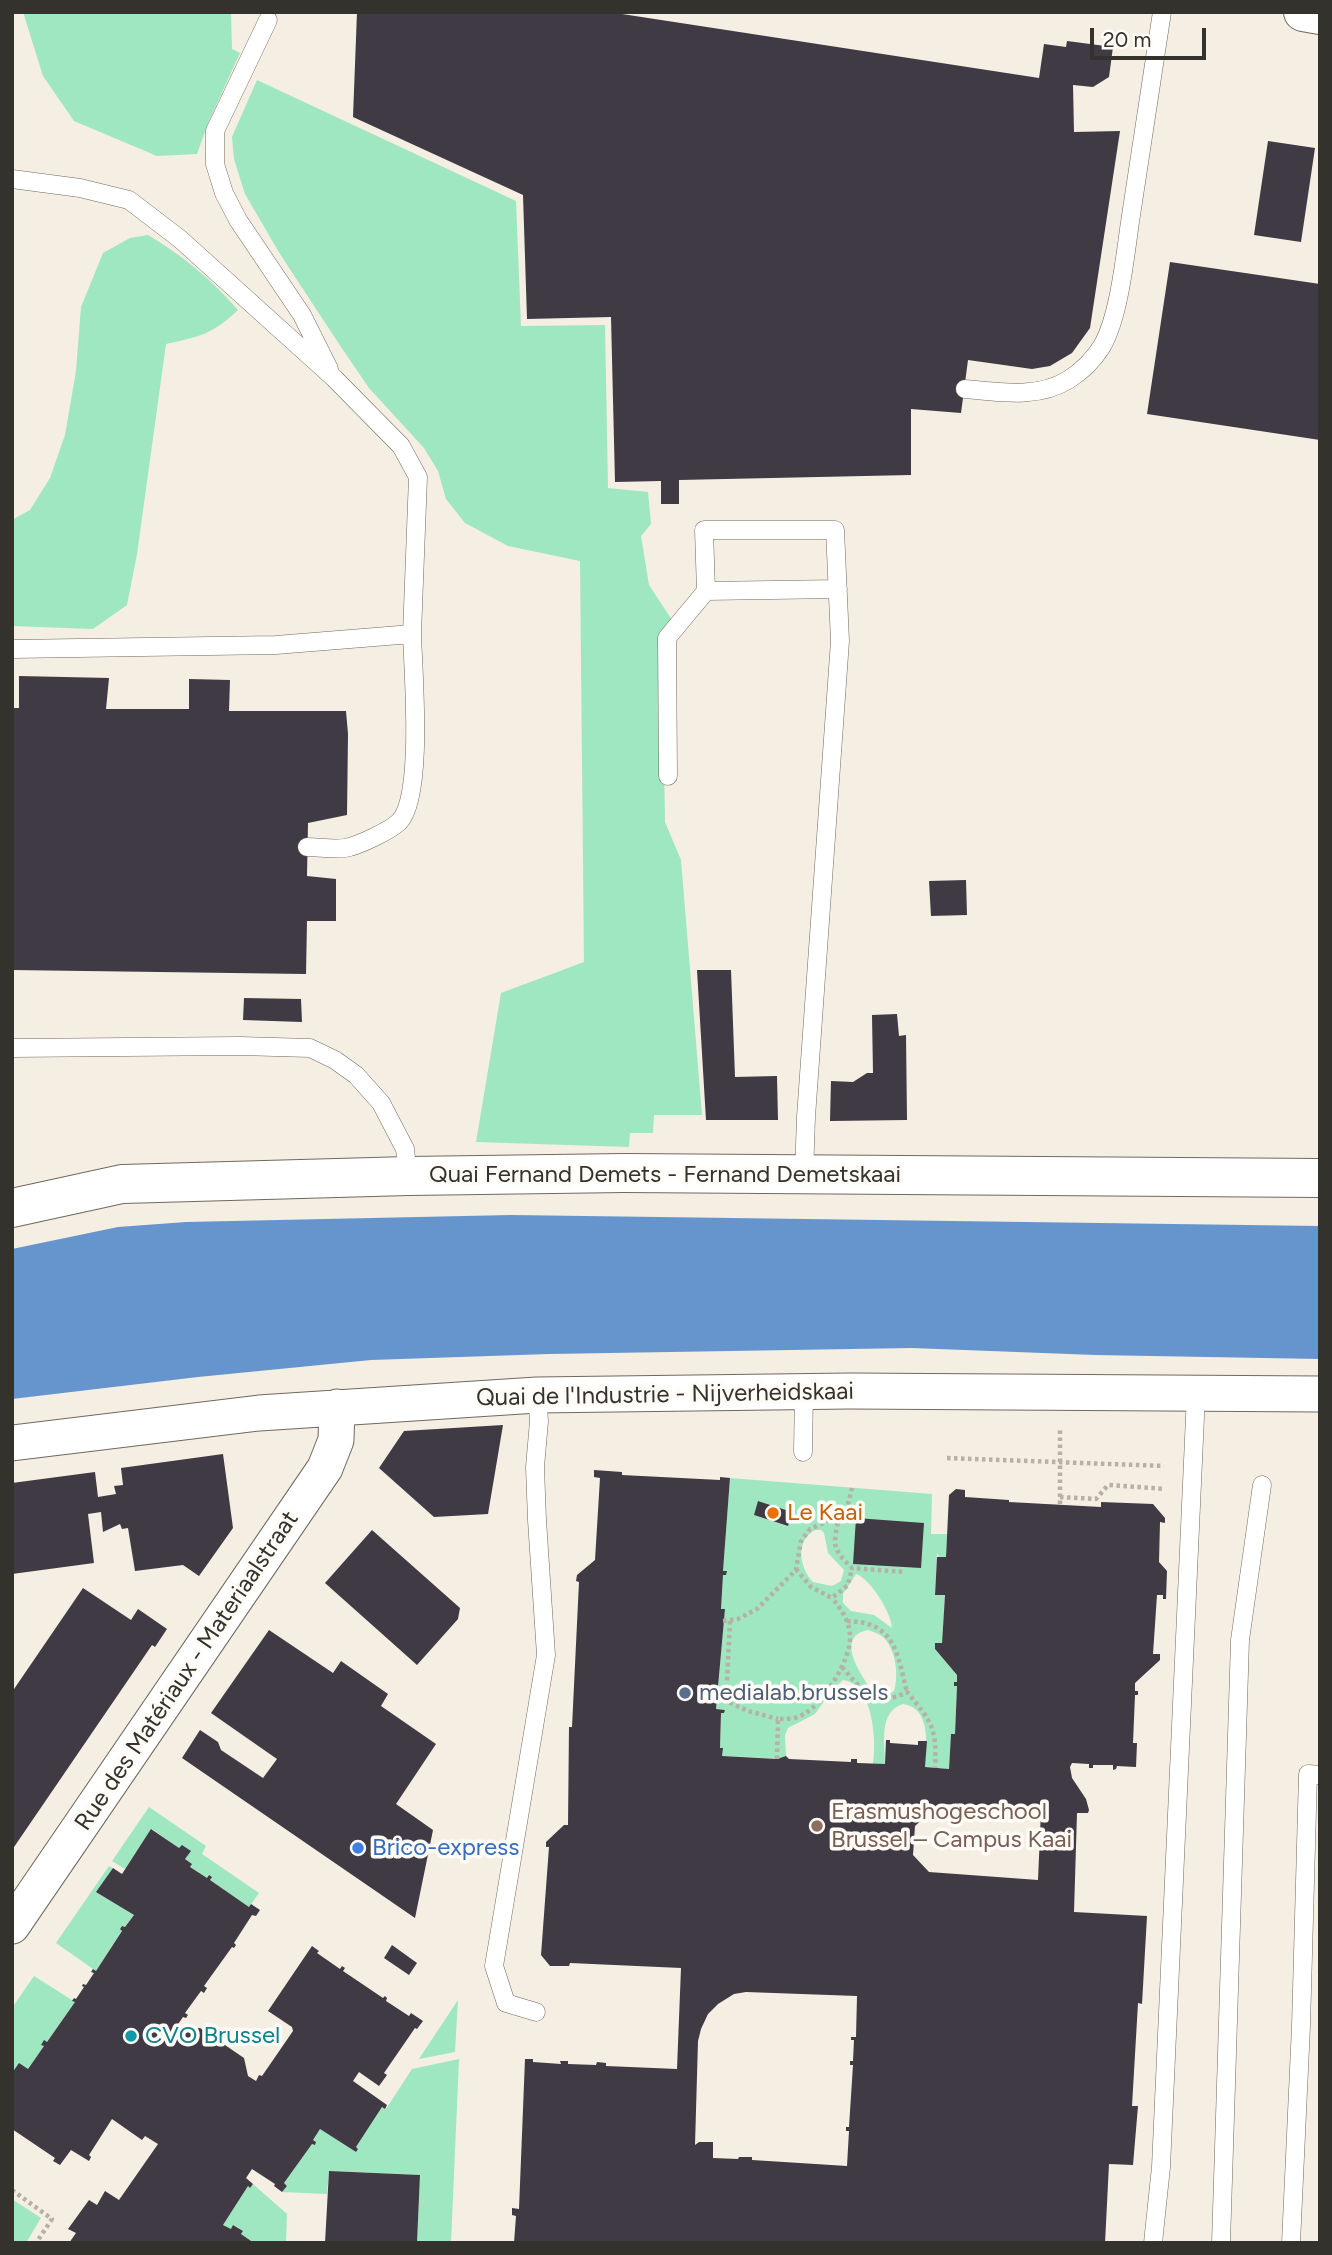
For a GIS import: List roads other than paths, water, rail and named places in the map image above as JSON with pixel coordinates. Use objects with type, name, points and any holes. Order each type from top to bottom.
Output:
[{"type":"street","points":[[1303,12],[1320,15]]},
{"type":"street","name":"Quai Fernand Demets - Fernand Demetskaai","points":[[12,1208],[122,1184],[408,1176],[624,1173],[1320,1178]]},
{"type":"street","name":"Quai de l'Industrie - Nijverheidskaai","points":[[12,1443],[186,1421],[337,1407],[537,1395],[804,1392],[1320,1394]]},
{"type":"street","name":"Rue des Matériaux - Materiaalstraat","points":[[12,1926],[325,1468],[336,1440],[337,1407]]},
{"type":"lane","points":[[965,389],[1017,393],[1043,391],[1068,380],[1090,362],[1102,346],[1112,319],[1123,265],[1162,12]]},
{"type":"lane","points":[[268,20],[215,131],[215,164],[224,193],[238,220],[302,315],[334,378]]},
{"type":"lane","points":[[12,179],[80,188],[130,200],[180,239],[334,378],[401,446],[418,477],[412,634],[416,748],[410,795],[400,821],[370,839],[346,848],[307,847]]},
{"type":"lane","points":[[668,776],[667,638],[706,591],[704,530],[835,530],[839,641],[804,1175]]},
{"type":"lane","points":[[706,591],[838,589]]},
{"type":"lane","points":[[12,649],[276,645],[412,634]]},
{"type":"lane","points":[[12,1048],[310,1048],[335,1060],[356,1075],[381,1102],[405,1149],[408,1176]]},
{"type":"lane","points":[[803,1452],[804,1392]]},
{"type":"lane","points":[[536,2012],[506,2003],[495,1966],[546,1655],[536,1507],[537,1395]]},
{"type":"lane","points":[[1153,2243],[1161,2167],[1196,1395]]},
{"type":"lane","points":[[1221,2243],[1240,1640],[1262,1485]]},
{"type":"lane","points":[[1291,2243],[1301,2026],[1308,1774],[1320,1775]]},
{"type":"water","points":[[511,1215],[1320,1226],[1320,1359],[912,1348],[549,1354],[371,1360],[12,1399],[12,1249],[118,1227],[186,1222]]},
{"type":"place","name":"Le Kaai","points":[[773,1513]]},
{"type":"place","name":"medialab.brussels","points":[[685,1693]]},
{"type":"place","name":"Erasmushogeschool Brussel – Campus Kaai","points":[[817,1826]]},
{"type":"place","name":"Brico-express","points":[[358,1848]]},
{"type":"place","name":"CVO Brussel","points":[[131,2036]]}]
